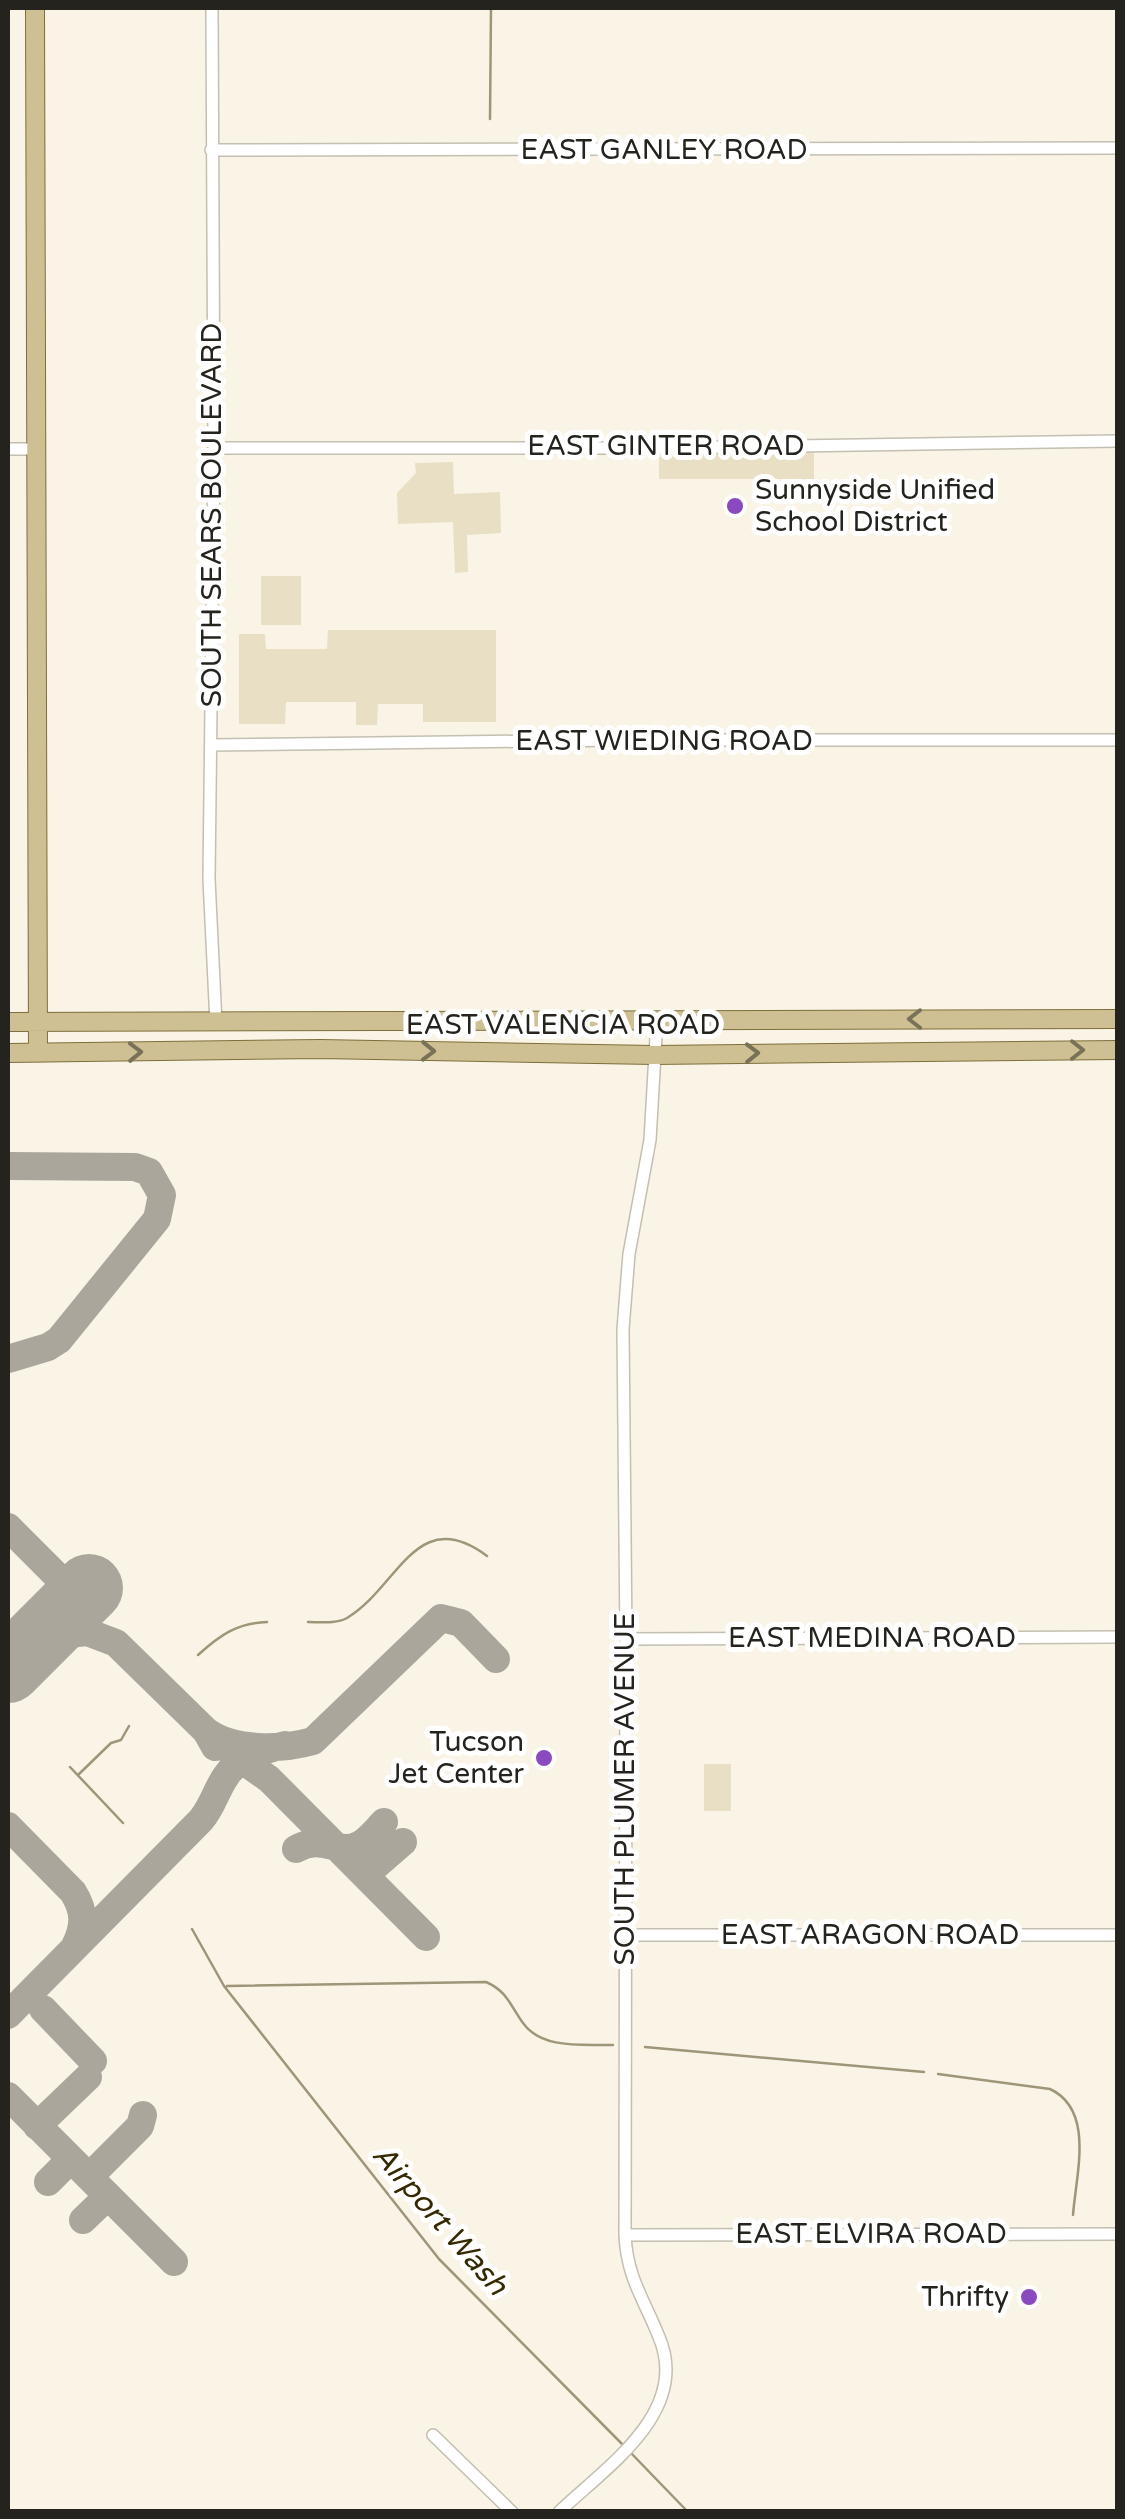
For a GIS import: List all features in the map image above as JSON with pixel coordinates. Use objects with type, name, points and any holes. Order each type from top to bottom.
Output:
[{"type":"main road","points":[[35,8],[38,1053]]},
{"type":"main road","points":[[977,1020],[978,1050]]},
{"type":"main road","name":"EAST VALENCIA ROAD","points":[[8,1022],[1118,1020]]},
{"type":"main road","name":"EAST VALENCIA ROAD","points":[[8,1053],[320,1050],[654,1055],[1118,1050]]},
{"type":"street","name":"SOUTH SEARS BOULEVARD","points":[[212,8],[214,448],[208,879],[216,1022]]},
{"type":"street","name":"EAST GANLEY ROAD","points":[[211,150],[1118,148]]},
{"type":"street","name":"EAST GINTER ROAD","points":[[214,448],[658,448],[1118,441]]},
{"type":"street","points":[[8,449],[36,449]]},
{"type":"street","name":"EAST WIEDING ROAD","points":[[211,745],[1118,740]]},
{"type":"street","name":"SOUTH PLUMER AVENUE","points":[[559,2512],[641,2433],[660,2405],[667,2360],[635,2289],[626,2260],[625,2235],[622,1330],[628,1254],[650,1140],[657,1020]]},
{"type":"street","name":"EAST MEDINA ROAD","points":[[626,1639],[1118,1637]]},
{"type":"street","name":"EAST ARAGON ROAD","points":[[624,1935],[1118,1935]]},
{"type":"street","name":"EAST ELVIRA ROAD","points":[[625,2235],[1118,2234]]},
{"type":"street","points":[[433,2435],[512,2512]]},
{"type":"shaded area","points":[[659,452],[814,452],[814,479],[659,479]]},
{"type":"shaded area","points":[[453,462],[454,494],[500,492],[501,533],[467,535],[468,572],[455,573],[453,522],[398,524],[397,493],[416,473],[415,463]]},
{"type":"shaded area","points":[[261,576],[301,576],[301,625],[261,625]]},
{"type":"shaded area","points":[[328,630],[496,630],[496,722],[423,722],[423,704],[378,704],[377,725],[356,725],[356,702],[286,702],[285,724],[239,724],[239,634],[265,634],[266,649],[327,649]]},
{"type":"shaded area","points":[[704,1764],[731,1764],[731,1811],[704,1811]]},
{"type":"waterway","points":[[490,119],[491,8]]},
{"type":"waterway","points":[[308,1622],[347,1618],[425,1544],[442,1539],[463,1542],[487,1556]]},
{"type":"waterway","points":[[198,1655],[229,1631],[267,1622]]},
{"type":"waterway","points":[[78,1775],[111,1743],[121,1740],[129,1726]]},
{"type":"waterway","points":[[70,1767],[123,1823]]},
{"type":"waterway","name":"Airport Wash","points":[[192,1929],[224,1986],[439,2259],[624,2446]]},
{"type":"waterway","points":[[227,1986],[486,1982],[504,1994],[523,2023],[541,2038],[564,2044],[613,2045]]},
{"type":"waterway","points":[[645,2047],[924,2072]]},
{"type":"waterway","points":[[938,2074],[1050,2089],[1064,2099],[1073,2112],[1080,2144],[1073,2215]]},
{"type":"waterway","name":"Airport Wash","points":[[630,2452],[688,2512]]},
{"type":"taxiway","points":[[8,1166],[135,1167],[149,1172],[162,1195],[157,1219],[59,1340],[8,1359]]},
{"type":"taxiway","points":[[8,1527],[79,1598]]},
{"type":"taxiway","points":[[206,1731],[217,1738],[258,1747],[313,1741],[441,1618],[461,1623],[496,1659]]},
{"type":"taxiway","points":[[40,1637],[87,1632],[116,1643],[206,1731],[215,1747]]},
{"type":"taxiway","points":[[8,2015],[201,1820],[231,1769],[252,1755],[285,1745]]},
{"type":"taxiway","points":[[232,1753],[269,1779],[426,1937]]},
{"type":"taxiway","points":[[296,1849],[314,1843],[351,1848],[384,1822]]},
{"type":"taxiway","points":[[8,1826],[77,1899],[82,1919],[75,1946]]},
{"type":"taxiway","points":[[354,1864],[372,1869],[403,1842]]},
{"type":"taxiway","points":[[43,2009],[93,2061]]},
{"type":"taxiway","points":[[37,2126],[88,2077]]},
{"type":"taxiway","points":[[8,2096],[174,2262]]},
{"type":"taxiway","points":[[89,2177],[140,2126],[143,2115]]},
{"type":"taxiway","points":[[48,2182],[71,2159]]},
{"type":"taxiway","points":[[83,2220],[108,2196]]},
{"type":"runway","points":[[8,1669],[89,1588]]},
{"type":"place","name":"Sunnyside Unified School District","points":[[735,506]]},
{"type":"place","name":"Tucson Jet Center","points":[[544,1758]]},
{"type":"place","name":"Thrifty","points":[[1029,2297]]}]
